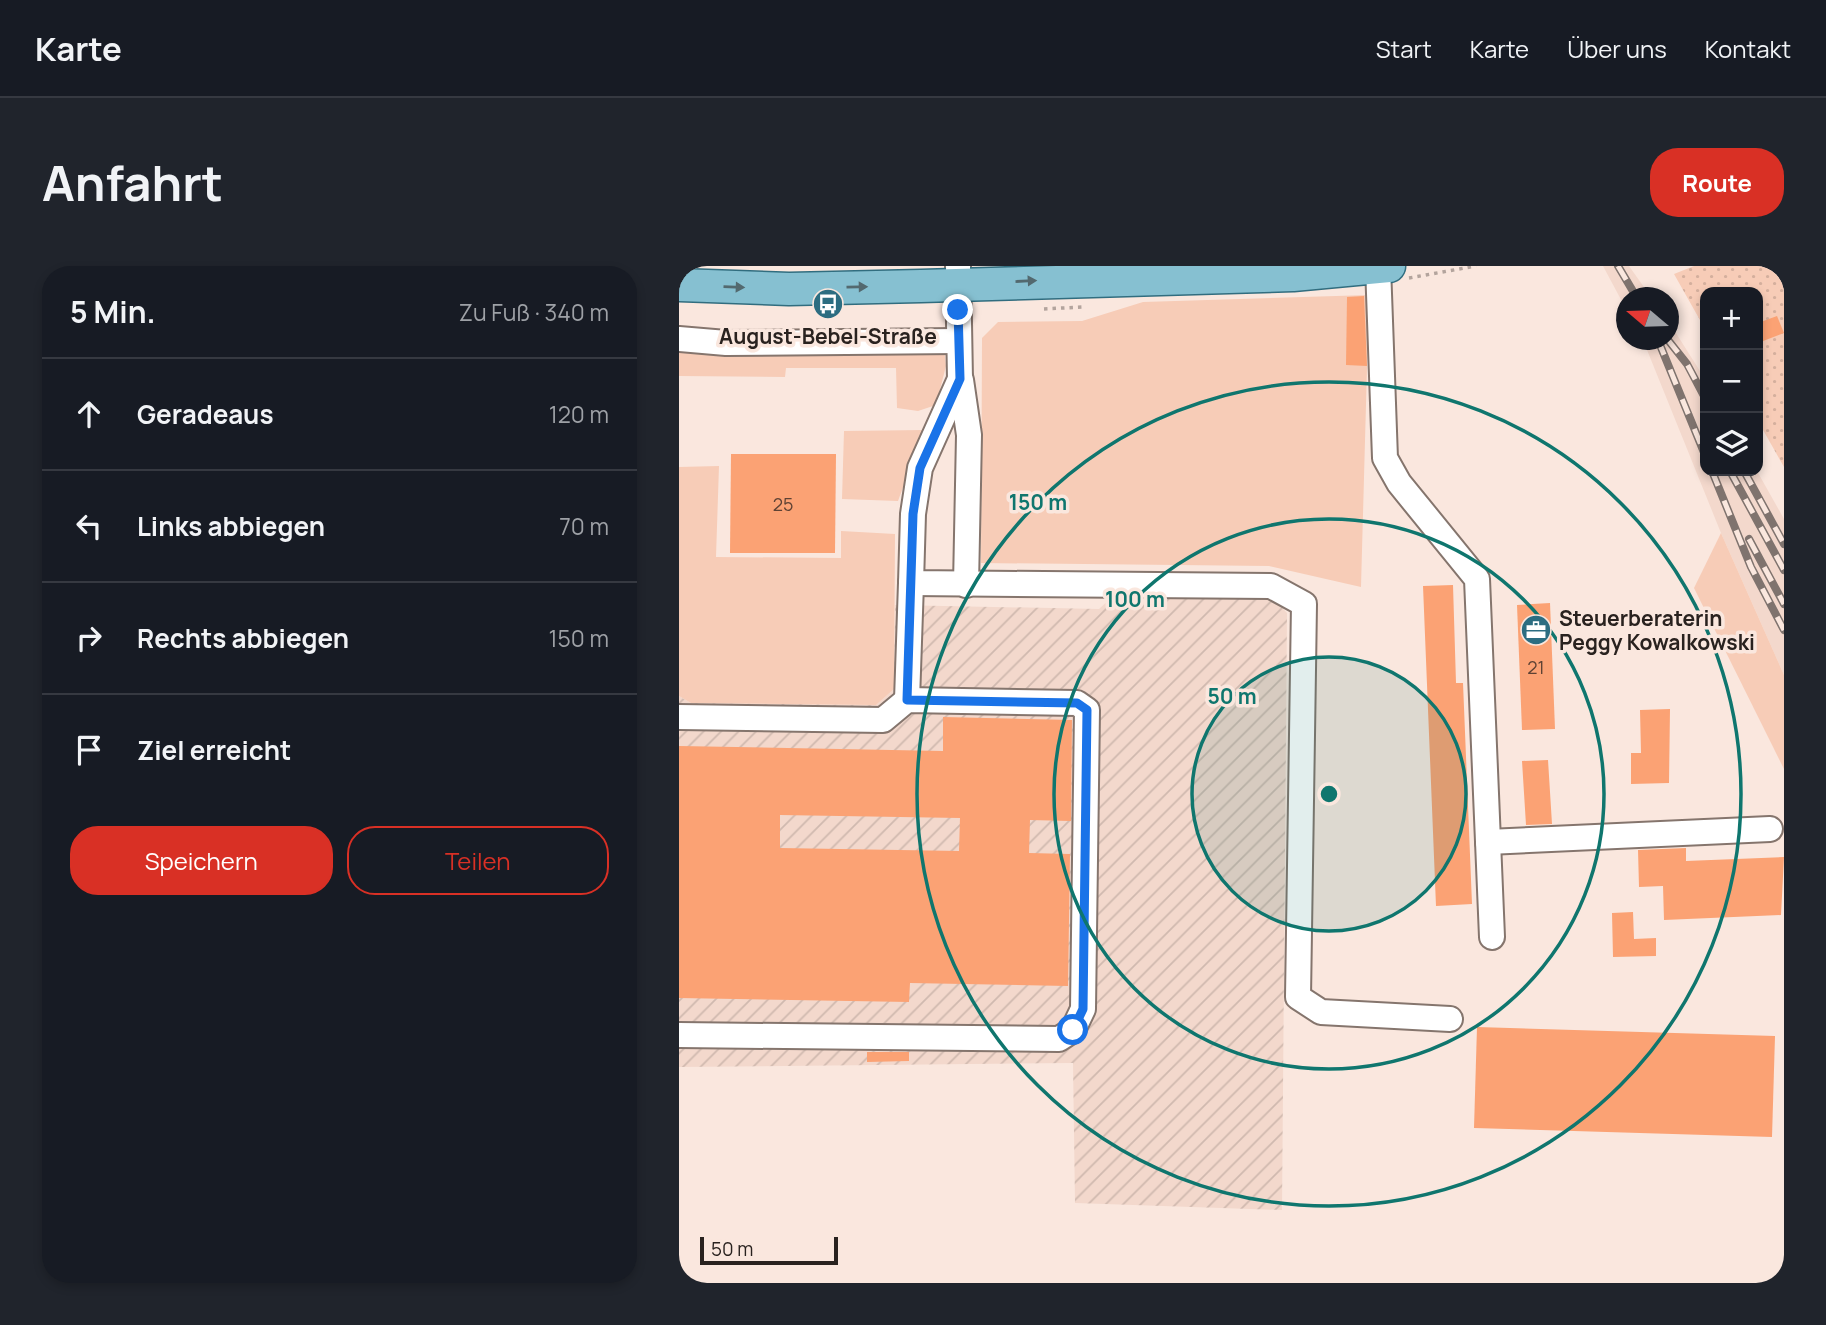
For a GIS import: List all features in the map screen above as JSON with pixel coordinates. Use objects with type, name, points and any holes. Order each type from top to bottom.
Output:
[{"type":"main road","points":[[679,285],[789,289],[958,275],[1293,275],[1382,267]]},
{"type":"lane","points":[[1382,267],[1385,458],[1399,483],[1477,579],[1492,937]]},
{"type":"lane","points":[[958,275],[960,379],[969,435],[966,585]]},
{"type":"lane","points":[[679,339],[726,343],[959,341]]},
{"type":"lane","points":[[907,700],[913,514],[920,468],[960,379]]},
{"type":"lane","points":[[911,583],[1271,586],[1304,604],[1299,998],[1321,1012],[1450,1019]]},
{"type":"lane","points":[[679,717],[883,720],[907,700],[1077,703],[1087,710],[1083,1009],[1073,1030],[1059,1040],[679,1035]]},
{"type":"lane","points":[[1488,842],[1770,828]]},
{"type":"shaded area","points":[[1603,266],[1629,266],[1644,287],[1616,287],[1616,290]]},
{"type":"shaded area","points":[[1694,266],[1784,266],[1784,467],[1763,430],[1763,287],[1700,287],[1700,320],[1674,274]]},
{"type":"shaded area","points":[[1369,295],[1361,587],[1269,566],[981,563],[982,338],[998,322],[1082,321],[1143,302]]},
{"type":"shaded area","points":[[1679,338],[1700,371],[1700,476],[1760,476],[1784,519],[1784,675],[1721,533],[1647,350],[1679,350]]},
{"type":"shaded area","points":[[679,347],[944,348],[946,366],[936,405],[918,411],[897,408],[896,368],[786,368],[785,377],[679,376]]},
{"type":"shaded area","points":[[924,430],[898,501],[842,499],[844,431]]},
{"type":"shaded area","points":[[719,466],[716,557],[841,558],[841,531],[895,534],[894,689],[876,705],[691,703],[679,696],[679,467]]},
{"type":"shaded area","points":[[1721,533],[1784,675],[1784,769],[1694,588]]},
{"type":"shaded area","points":[[1112,597],[1274,599],[1287,613],[1282,1210],[1075,1203],[1073,1063],[679,1067],[679,696],[691,703],[876,705],[894,689],[895,605],[1099,609]]},
{"type":"building","points":[[1364,296],[1367,366],[1346,365],[1347,297]]},
{"type":"building","points":[[1777,316],[1784,333],[1763,341],[1763,321]]},
{"type":"building","points":[[731,454],[836,454],[835,553],[730,553]]},
{"type":"building","points":[[1453,585],[1456,683],[1463,683],[1472,904],[1436,906],[1423,586]]},
{"type":"building","points":[[1550,603],[1555,729],[1522,730],[1517,605]]},
{"type":"building","points":[[1670,709],[1669,783],[1631,784],[1631,753],[1641,753],[1640,710]]},
{"type":"building","points":[[943,717],[1072,720],[1071,821],[1030,820],[1029,853],[1070,854],[1068,986],[910,983],[909,1002],[679,998],[679,746],[943,751]],"holes":[[[780,815],[960,818],[959,851],[780,848]]]},
{"type":"building","points":[[1548,760],[1552,824],[1526,825],[1522,761]]},
{"type":"building","points":[[1686,848],[1686,861],[1784,857],[1781,915],[1664,920],[1663,886],[1639,887],[1638,850]]},
{"type":"building","points":[[1633,912],[1634,939],[1656,938],[1656,956],[1613,957],[1612,913]]},
{"type":"building","points":[[1477,1027],[1775,1036],[1772,1137],[1474,1128]]},
{"type":"building","points":[[867,1052],[909,1052],[909,1061],[867,1062]]},
{"type":"railway","points":[[1618,266],[1630,287]]},
{"type":"railway","points":[[1662,350],[1700,443]]},
{"type":"railway","points":[[1676,350],[1700,389]]},
{"type":"railway","points":[[1714,476],[1751,567],[1784,630]]},
{"type":"railway","points":[[1733,476],[1784,570]]},
{"type":"railway","points":[[1747,476],[1784,544]]},
{"type":"railway","points":[[1749,539],[1784,604]]},
{"type":"place","name":"August-Bebel-Straße","points":[[828,304]]},
{"type":"place","name":"Steuerberaterin Peggy Kowalkowski","points":[[1536,630]]},
{"type":"route","points":[[958,310],[960,379],[920,468],[913,514],[907,700],[1077,703],[1087,710],[1083,1009],[1073,1030]]}]
